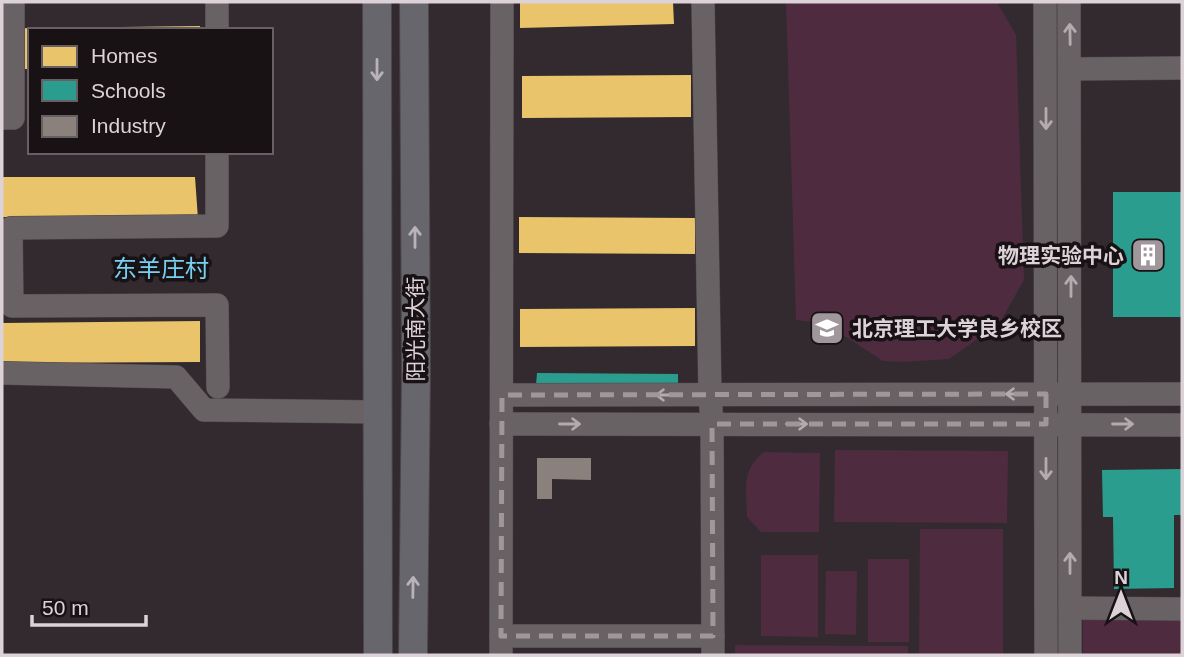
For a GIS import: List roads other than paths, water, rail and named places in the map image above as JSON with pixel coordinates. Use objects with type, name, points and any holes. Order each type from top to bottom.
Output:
[{"type":"main road","name":"阳光南大街","points":[[377,2],[378,655]]},
{"type":"main road","name":"阳光南大街","points":[[412,655],[416,372],[414,2]]},
{"type":"street","points":[[2,118],[13,118],[13,2]]},
{"type":"street","points":[[217,2],[217,28]]},
{"type":"street","points":[[502,2],[501,645],[713,646],[712,424],[709,395],[704,2]]},
{"type":"street","points":[[1045,2],[1046,655]]},
{"type":"street","points":[[1069,2],[1070,655]]},
{"type":"street","points":[[1070,69],[1182,68]]},
{"type":"street","points":[[217,154],[217,226],[11,228],[12,306],[217,305],[218,387]]},
{"type":"street","points":[[2,373],[176,377],[204,410],[377,412]]},
{"type":"street","points":[[502,395],[1182,394]]},
{"type":"street","points":[[502,424],[1182,425]]},
{"type":"street","points":[[1070,608],[1182,609]]},
{"type":"place","name":"物理实验中心","points":[[1148,255]]},
{"type":"place","name":"北京理工大学良乡校区","points":[[827,328]]},
{"type":"district","name":"东羊庄村","points":[[161,268]]}]
